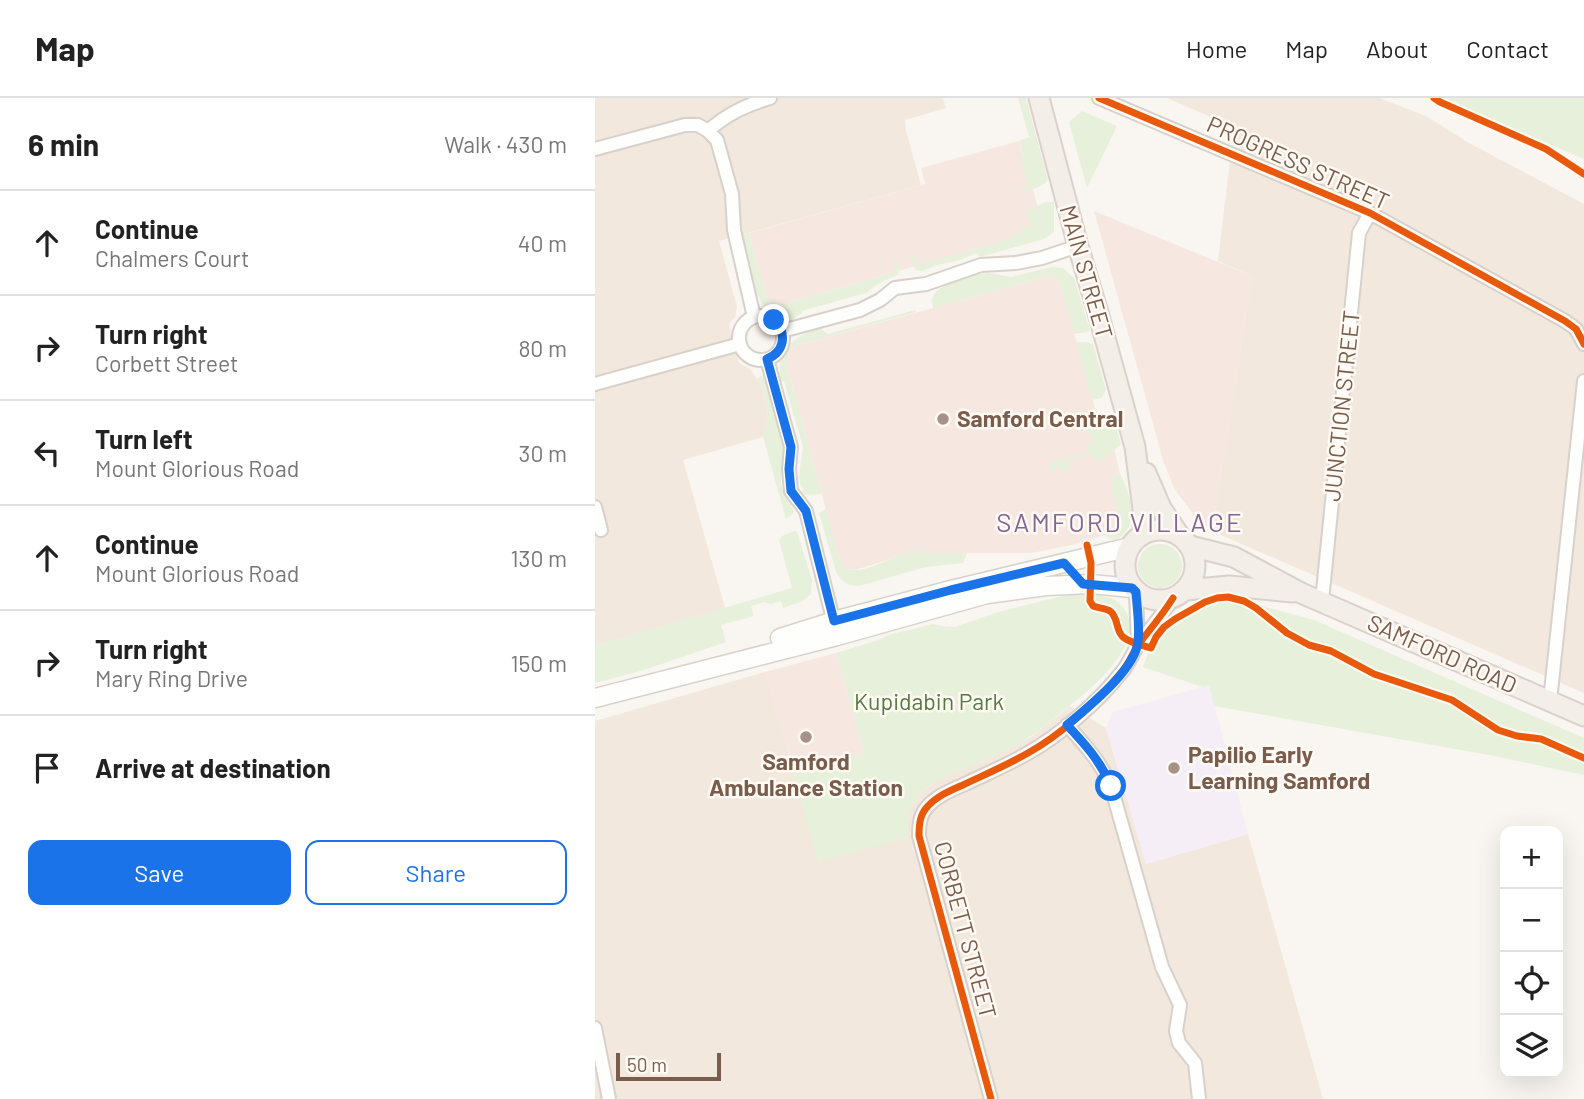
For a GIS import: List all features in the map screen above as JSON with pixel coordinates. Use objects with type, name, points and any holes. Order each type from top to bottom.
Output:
[{"type":"main road","name":"MAIN STREET","points":[[1039,98],[1135,447],[1161,508],[1185,541]]},
{"type":"main road","name":"MAIN STREET","points":[[1135,447],[1143,509],[1136,541]]},
{"type":"main road","points":[[595,698],[685,674],[748,649],[987,594],[1083,584],[1134,590],[1154,600],[1164,601],[1180,594],[1193,580],[1195,557],[1185,541],[1171,531],[1161,530],[1136,541],[1064,563],[951,590],[836,628]]},
{"type":"main road","points":[[1134,590],[1127,579],[1125,557],[1136,541]]},
{"type":"main road","name":"SAMFORD ROAD","points":[[1185,541],[1234,557],[1301,593],[1584,716]]},
{"type":"main road","points":[[1064,563],[1083,584]]},
{"type":"main road","name":"SAMFORD ROAD","points":[[1180,594],[1229,586],[1301,593]]},
{"type":"street","points":[[708,131],[720,120],[745,106],[770,98]]},
{"type":"street","name":"PROGRESS STREET","points":[[1099,98],[1370,213],[1565,321],[1576,329],[1583,342]]},
{"type":"street","points":[[595,149],[685,125],[698,125],[717,140],[732,194],[734,230],[754,317]]},
{"type":"street","name":"JUNCTION STREET","points":[[1322,601],[1359,233],[1370,213]]},
{"type":"street","points":[[782,331],[860,310],[880,300],[895,288],[926,284],[981,265],[1042,258],[1078,246]]},
{"type":"street","points":[[754,317],[768,317],[782,331],[782,346],[767,359],[753,359],[740,344],[739,338],[744,325],[754,317]]},
{"type":"street","points":[[595,384],[740,344]]},
{"type":"street","points":[[767,359],[791,447],[791,491],[806,511],[836,628]]},
{"type":"street","points":[[1551,701],[1574,524],[1584,381]]},
{"type":"street","points":[[595,507],[601,530]]},
{"type":"street","points":[[1134,590],[1138,643]]},
{"type":"street","name":"CORBETT STREET","points":[[991,1099],[919,835],[919,821],[926,807],[939,797],[1045,744],[1067,725],[1122,672],[1138,643],[1180,594]]},
{"type":"street","points":[[1067,725],[1105,771],[1111,786],[1162,967],[1180,1005],[1176,1031],[1179,1043],[1195,1063],[1199,1099]]},
{"type":"street","points":[[595,1028],[609,1099]]},
{"type":"shaded area","points":[[595,98],[943,98],[946,108],[905,120],[921,185],[719,241],[737,307],[735,317],[729,324],[739,363],[750,369],[760,383],[768,408],[763,437],[683,460],[725,608],[595,646]]},
{"type":"shaded area","name":"SAMFORD VILLAGE","points":[[1167,98],[1379,98],[1426,116],[1469,143],[1584,204],[1584,693],[1212,531],[1252,276],[1218,261],[1234,127]]},
{"type":"shaded area","points":[[1019,141],[1041,218],[1032,234],[780,305],[766,296],[749,233],[925,184],[921,168]]},
{"type":"shaded area","points":[[1094,211],[1252,276],[1212,531],[1195,516],[1175,490],[1163,460]]},
{"type":"shaded area","points":[[1049,276],[1055,277],[1061,286],[1108,455],[1114,449],[1120,474],[1115,475],[1122,507],[1114,532],[1076,544],[1032,553],[924,553],[923,549],[855,570],[845,569],[839,558],[786,363],[790,351],[795,346]]},
{"type":"shaded area","points":[[836,653],[864,753],[793,773],[765,672]]},
{"type":"shaded area","points":[[765,672],[819,862],[906,825],[916,798],[939,779],[1031,737],[1070,706],[1106,728],[1146,864],[1248,834],[1323,1099],[595,1099],[595,721]]},
{"type":"shaded area","name":"Papilio Early Learning Samford","points":[[1209,685],[1248,834],[1146,864],[1106,728],[1113,712]]},
{"type":"green space","points":[[1018,98],[1026,98],[1048,180],[1035,188],[1019,191],[1028,186],[1020,158],[1024,157],[1019,141],[1029,137]]},
{"type":"green space","points":[[1443,98],[1584,98],[1584,159]]},
{"type":"green space","points":[[1082,111],[1117,126],[1087,188],[1069,122]]},
{"type":"green space","points":[[1046,202],[1054,202],[1054,232],[1044,239],[980,257],[977,253],[922,271],[915,269],[911,259],[913,254],[918,265],[1008,239],[1032,224],[1027,215],[1029,209]]},
{"type":"green space","points":[[749,233],[766,296],[780,305],[895,272],[894,260],[900,271],[866,293],[805,310],[792,320],[783,318],[763,305],[756,291],[739,235]]},
{"type":"green space","points":[[1052,267],[1063,268],[1074,278],[1090,330],[1087,332],[1074,334],[1061,286],[1055,277],[1049,276],[933,308],[935,292],[951,282],[989,273],[1011,277]]},
{"type":"green space","points":[[915,310],[916,312],[795,346],[790,351],[786,363],[820,488],[822,491],[833,488],[817,494],[801,493],[804,489],[799,476],[803,447],[784,381],[780,382],[783,353],[793,341],[819,328],[828,334]]},
{"type":"green space","points":[[1076,342],[1093,344],[1106,390],[1102,398],[1092,400]]},
{"type":"green space","points":[[763,375],[783,442],[781,482],[794,513],[786,519],[763,437],[768,408],[757,379]]},
{"type":"green space","points":[[1107,416],[1113,418],[1121,444],[1102,460],[1096,462],[1093,454],[1068,461],[1070,470],[1056,467],[1051,474],[1048,463],[1089,452],[1087,445],[1092,444],[1088,430],[1099,427],[1097,419]]},
{"type":"green space","points":[[1120,474],[1130,500],[1131,519],[1129,527],[1115,540],[1104,534],[1116,520],[1112,484],[1113,476]]},
{"type":"green space","points":[[826,509],[839,558],[844,567],[850,570],[864,569],[923,549],[924,553],[967,553],[963,563],[926,567],[859,586],[848,584],[836,572],[819,513]]},
{"type":"green space","points":[[797,532],[812,580],[811,594],[803,601],[783,608],[781,601],[751,606],[754,616],[721,625],[726,642],[644,670],[595,683],[595,646],[792,588],[779,541],[782,536]]},
{"type":"green space","points":[[1160,544],[1175,551],[1182,566],[1175,581],[1160,588],[1145,581],[1138,566],[1145,551]]},
{"type":"green space","name":"Kupidabin Park","points":[[1071,594],[1101,595],[1114,600],[1125,610],[1130,624],[1128,639],[1121,654],[1097,682],[1022,742],[928,787],[917,797],[911,810],[907,823],[908,838],[818,862],[793,773],[864,753],[836,653],[888,635],[933,624],[955,627],[998,612]]},
{"type":"green space","points":[[1228,597],[1314,620],[1584,738],[1584,775],[1489,755],[1214,706],[1209,685],[1203,687],[1143,667],[1154,640],[1167,626],[1202,604]]},
{"type":"cycle path","points":[[1099,98],[1370,213],[1565,321],[1576,329],[1584,344]]},
{"type":"cycle path","points":[[1434,98],[1546,149],[1584,174]]},
{"type":"cycle path","points":[[1087,545],[1091,563],[1090,601],[1093,606],[1113,614],[1119,631],[1129,641],[1151,648],[1164,627],[1205,602],[1228,597],[1244,601],[1287,633],[1309,645],[1331,651],[1374,674],[1452,700],[1498,730],[1541,739],[1584,758]]},
{"type":"cycle path","points":[[991,1099],[919,836],[922,816],[925,809],[941,796],[1028,753],[1078,717],[1102,695],[1124,669],[1138,645],[1173,598]]},
{"type":"place","name":"Samford Central","points":[[943,419]]},
{"type":"place","name":"Samford Ambulance Station","points":[[806,737]]},
{"type":"place","name":"Papilio Early Learning Samford","points":[[1174,768]]},
{"type":"district","name":"SAMFORD VILLAGE","points":[[1120,523]]},
{"type":"route","points":[[774,320],[782,331],[782,346],[767,359],[791,447],[791,491],[806,511],[834,621],[1064,563],[1083,584],[1132,588],[1136,592],[1138,643],[1132,658],[1101,695],[1067,725],[1105,771],[1111,786]]}]
